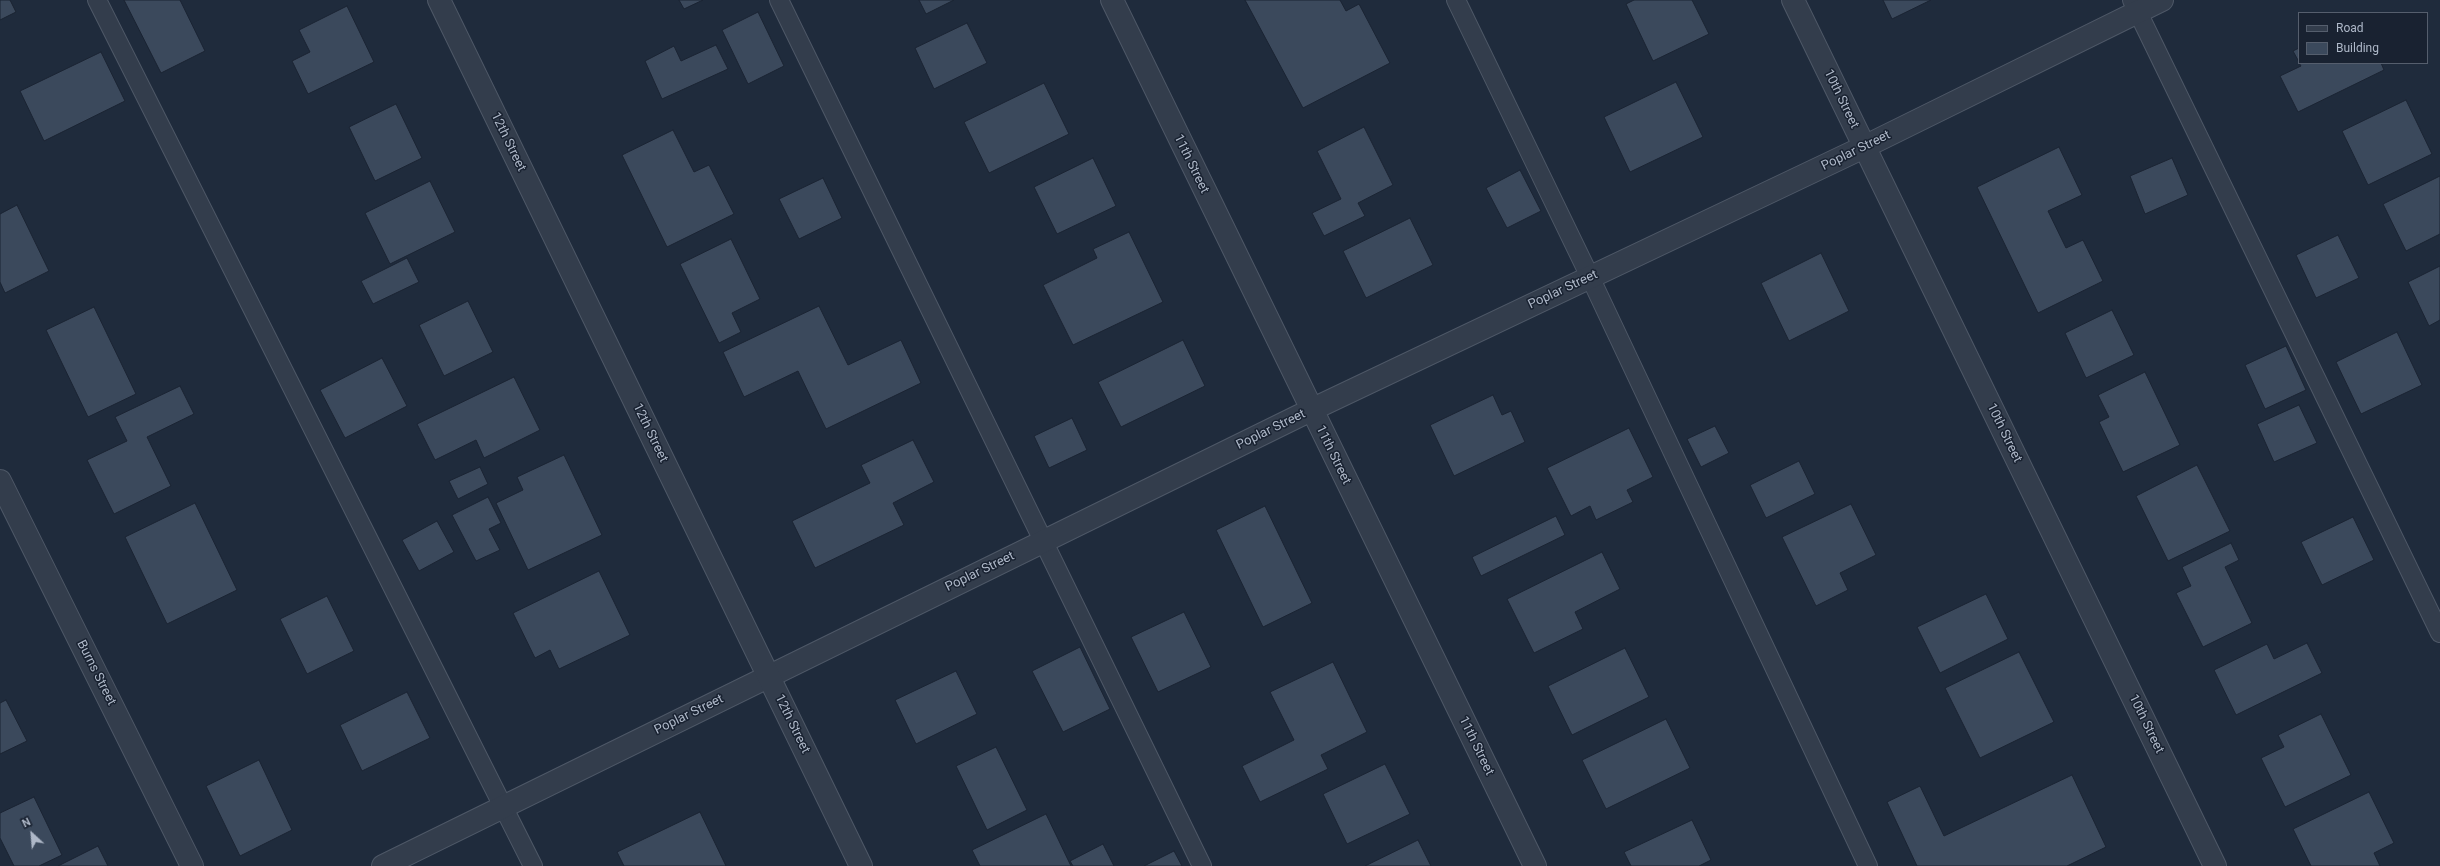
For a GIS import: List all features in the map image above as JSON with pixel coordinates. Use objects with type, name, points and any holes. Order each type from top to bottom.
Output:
[{"type":"street","name":"12th Street","points":[[439,0],[861,866]]},
{"type":"street","name":"11th Street","points":[[1112,0],[1535,866]]},
{"type":"street","name":"10th Street","points":[[1793,0],[2215,866]]},
{"type":"street","name":"Poplar Street","points":[[383,866],[1311,410],[1864,147],[2135,6],[2162,0]]},
{"type":"street","name":"Burns Street","points":[[0,481],[192,866]]},
{"type":"lane","points":[[97,0],[533,866]]},
{"type":"lane","points":[[779,0],[1202,866]]},
{"type":"lane","points":[[1456,0],[1590,277],[1868,866]]},
{"type":"lane","points":[[2135,6],[2440,633]]},
{"type":"building","points":[[0,0],[10,0],[16,12],[0,20]]},
{"type":"building","points":[[124,0],[180,0],[205,51],[161,73]]},
{"type":"building","points":[[679,0],[703,0],[684,9]]},
{"type":"building","points":[[919,0],[954,0],[926,14]]},
{"type":"building","points":[[1245,0],[1340,0],[1346,11],[1359,4],[1390,63],[1303,108]]},
{"type":"building","points":[[1634,0],[1692,0],[1709,34],[1653,61],[1626,4]]},
{"type":"building","points":[[1883,0],[1931,0],[1892,19]]},
{"type":"building","points":[[347,6],[374,62],[308,94],[292,61],[310,52],[299,30]]},
{"type":"building","points":[[758,12],[784,66],[748,84],[722,30]]},
{"type":"building","points":[[967,23],[987,63],[934,89],[915,48]]},
{"type":"building","points":[[716,45],[728,69],[662,99],[645,61],[674,46],[681,61]]},
{"type":"building","points":[[2298,48],[2298,60],[2293,51]]},
{"type":"building","points":[[101,52],[125,101],[44,141],[20,91]]},
{"type":"building","points":[[2300,64],[2381,64],[2384,70],[2298,112],[2280,76],[2301,66]]},
{"type":"building","points":[[1676,82],[1703,137],[1630,172],[1604,117]]},
{"type":"building","points":[[1044,83],[1069,134],[989,173],[964,122]]},
{"type":"building","points":[[2406,100],[2432,154],[2368,185],[2342,131]]},
{"type":"building","points":[[396,104],[422,158],[375,181],[349,127]]},
{"type":"building","points":[[1364,127],[1393,185],[1358,203],[1365,216],[1324,236],[1312,213],[1341,199],[1317,151]]},
{"type":"building","points":[[673,130],[694,172],[709,165],[734,214],[667,247],[622,155]]},
{"type":"building","points":[[2059,147],[2082,195],[2048,211],[2066,248],[2083,240],[2103,281],[2038,313],[1977,187]]},
{"type":"building","points":[[1093,158],[1116,206],[1057,234],[1034,187]]},
{"type":"building","points":[[2172,158],[2188,195],[2145,214],[2130,176]]},
{"type":"building","points":[[1520,170],[1541,211],[1507,228],[1486,188]]},
{"type":"building","points":[[2440,176],[2440,234],[2406,251],[2383,204]]},
{"type":"building","points":[[823,178],[842,218],[799,239],[779,199]]},
{"type":"building","points":[[430,181],[455,232],[390,264],[365,213]]},
{"type":"building","points":[[17,205],[49,271],[5,293],[0,282],[0,214]]},
{"type":"building","points":[[1410,218],[1433,265],[1366,298],[1343,251]]},
{"type":"building","points":[[1129,232],[1163,302],[1073,345],[1043,285],[1097,258],[1093,249]]},
{"type":"building","points":[[2338,235],[2359,278],[2316,298],[2296,255]]},
{"type":"building","points":[[731,239],[760,299],[732,313],[741,332],[719,343],[680,264]]},
{"type":"building","points":[[1821,253],[1849,311],[1789,341],[1761,283]]},
{"type":"building","points":[[407,258],[419,282],[373,304],[361,281]]},
{"type":"building","points":[[2440,266],[2440,320],[2429,326],[2408,282]]},
{"type":"building","points":[[468,301],[493,352],[444,376],[419,325]]},
{"type":"building","points":[[819,306],[848,365],[901,340],[921,383],[826,429],[798,371],[744,397],[723,352]]},
{"type":"building","points":[[94,307],[136,394],[88,417],[46,330]]},
{"type":"building","points":[[2112,310],[2134,355],[2086,378],[2065,333]]},
{"type":"building","points":[[2397,332],[2422,385],[2361,414],[2336,362]]},
{"type":"building","points":[[1183,340],[1205,386],[1121,427],[1098,382]]},
{"type":"building","points":[[2286,346],[2306,390],[2265,409],[2245,365]]},
{"type":"building","points":[[382,358],[407,406],[345,438],[320,390]]},
{"type":"building","points":[[2145,372],[2180,445],[2123,472],[2099,422],[2109,417],[2098,395]]},
{"type":"building","points":[[514,377],[540,430],[484,458],[476,440],[435,460],[417,424]]},
{"type":"building","points":[[180,386],[194,414],[147,437],[171,486],[114,514],[87,460],[127,441],[115,417]]},
{"type":"building","points":[[1493,395],[1502,415],[1511,411],[1525,442],[1454,476],[1430,425]]},
{"type":"building","points":[[2299,405],[2317,443],[2274,462],[2257,424]]},
{"type":"building","points":[[1072,418],[1087,450],[1049,468],[1034,436]]},
{"type":"building","points":[[1715,426],[1729,453],[1701,467],[1687,439]]},
{"type":"building","points":[[1629,428],[1653,477],[1627,490],[1633,502],[1596,520],[1590,506],[1571,516],[1547,468]]},
{"type":"building","points":[[913,440],[934,482],[893,503],[904,525],[815,568],[792,521],[870,483],[861,465]]},
{"type":"building","points":[[564,455],[602,535],[528,570],[496,503],[523,490],[517,477]]},
{"type":"building","points":[[1799,461],[1815,494],[1766,518],[1750,485]]},
{"type":"building","points":[[2197,465],[2230,531],[2168,561],[2136,496]]},
{"type":"building","points":[[480,467],[488,484],[458,499],[449,481]]},
{"type":"building","points":[[488,497],[501,523],[489,529],[500,550],[476,561],[452,515]]},
{"type":"building","points":[[195,503],[237,590],[167,624],[125,537]]},
{"type":"building","points":[[1851,504],[1876,555],[1840,573],[1848,590],[1816,606],[1782,537]]},
{"type":"building","points":[[1265,506],[1312,603],[1263,627],[1216,530]]},
{"type":"building","points":[[1556,516],[1565,535],[1481,576],[1472,557]]},
{"type":"building","points":[[2353,517],[2374,560],[2322,585],[2301,542]]},
{"type":"building","points":[[437,521],[454,552],[419,571],[402,540]]},
{"type":"building","points":[[2231,543],[2239,560],[2225,567],[2252,623],[2203,647],[2176,593],[2191,586],[2182,567]]},
{"type":"building","points":[[1602,552],[1620,589],[1575,612],[1583,629],[1534,653],[1507,599]]},
{"type":"building","points":[[599,571],[630,635],[559,669],[550,650],[535,658],[513,613]]},
{"type":"building","points":[[1986,594],[2008,639],[1940,673],[1917,627]]},
{"type":"building","points":[[327,596],[354,651],[307,674],[280,619]]},
{"type":"building","points":[[1184,612],[1211,667],[1158,692],[1131,637]]},
{"type":"building","points":[[2307,643],[2322,673],[2236,715],[2214,670],[2267,644],[2274,659]]},
{"type":"building","points":[[1080,647],[1110,709],[1063,732],[1032,671]]},
{"type":"building","points":[[1625,648],[1649,697],[1572,735],[1548,686]]},
{"type":"building","points":[[2019,652],[2054,722],[1980,758],[1945,688]]},
{"type":"building","points":[[1333,662],[1367,732],[1321,755],[1328,769],[1260,802],[1242,766],[1294,740],[1270,692]]},
{"type":"building","points":[[956,671],[977,714],[916,744],[895,700]]},
{"type":"building","points":[[407,692],[430,738],[362,771],[340,725]]},
{"type":"building","points":[[6,700],[27,741],[0,754],[0,703]]},
{"type":"building","points":[[2321,714],[2351,775],[2285,807],[2261,758],[2284,747],[2278,735]]},
{"type":"building","points":[[1666,719],[1690,768],[1606,809],[1582,760]]},
{"type":"building","points":[[996,747],[1027,810],[987,830],[956,766]]},
{"type":"building","points":[[259,760],[292,830],[240,856],[206,786]]},
{"type":"building","points":[[1385,764],[1410,814],[1347,844],[1323,794]]},
{"type":"building","points":[[2072,775],[2106,847],[2067,866],[1917,866],[1887,802],[1920,786],[1944,836]]},
{"type":"building","points":[[2369,792],[2394,843],[2374,853],[2380,866],[2311,866],[2293,829]]},
{"type":"building","points":[[34,797],[62,855],[39,866],[14,866],[0,838],[0,813]]},
{"type":"building","points":[[700,812],[726,866],[624,866],[617,852]]},
{"type":"building","points":[[1046,814],[1071,866],[980,866],[972,850]]},
{"type":"building","points":[[1692,820],[1711,860],[1699,866],[1631,866],[1624,852]]},
{"type":"building","points":[[1418,840],[1431,866],[1365,866]]},
{"type":"building","points":[[1103,844],[1114,866],[1073,866],[1070,861]]},
{"type":"building","points":[[98,846],[108,866],[58,866]]},
{"type":"building","points":[[1174,851],[1182,866],[1144,866]]}]
